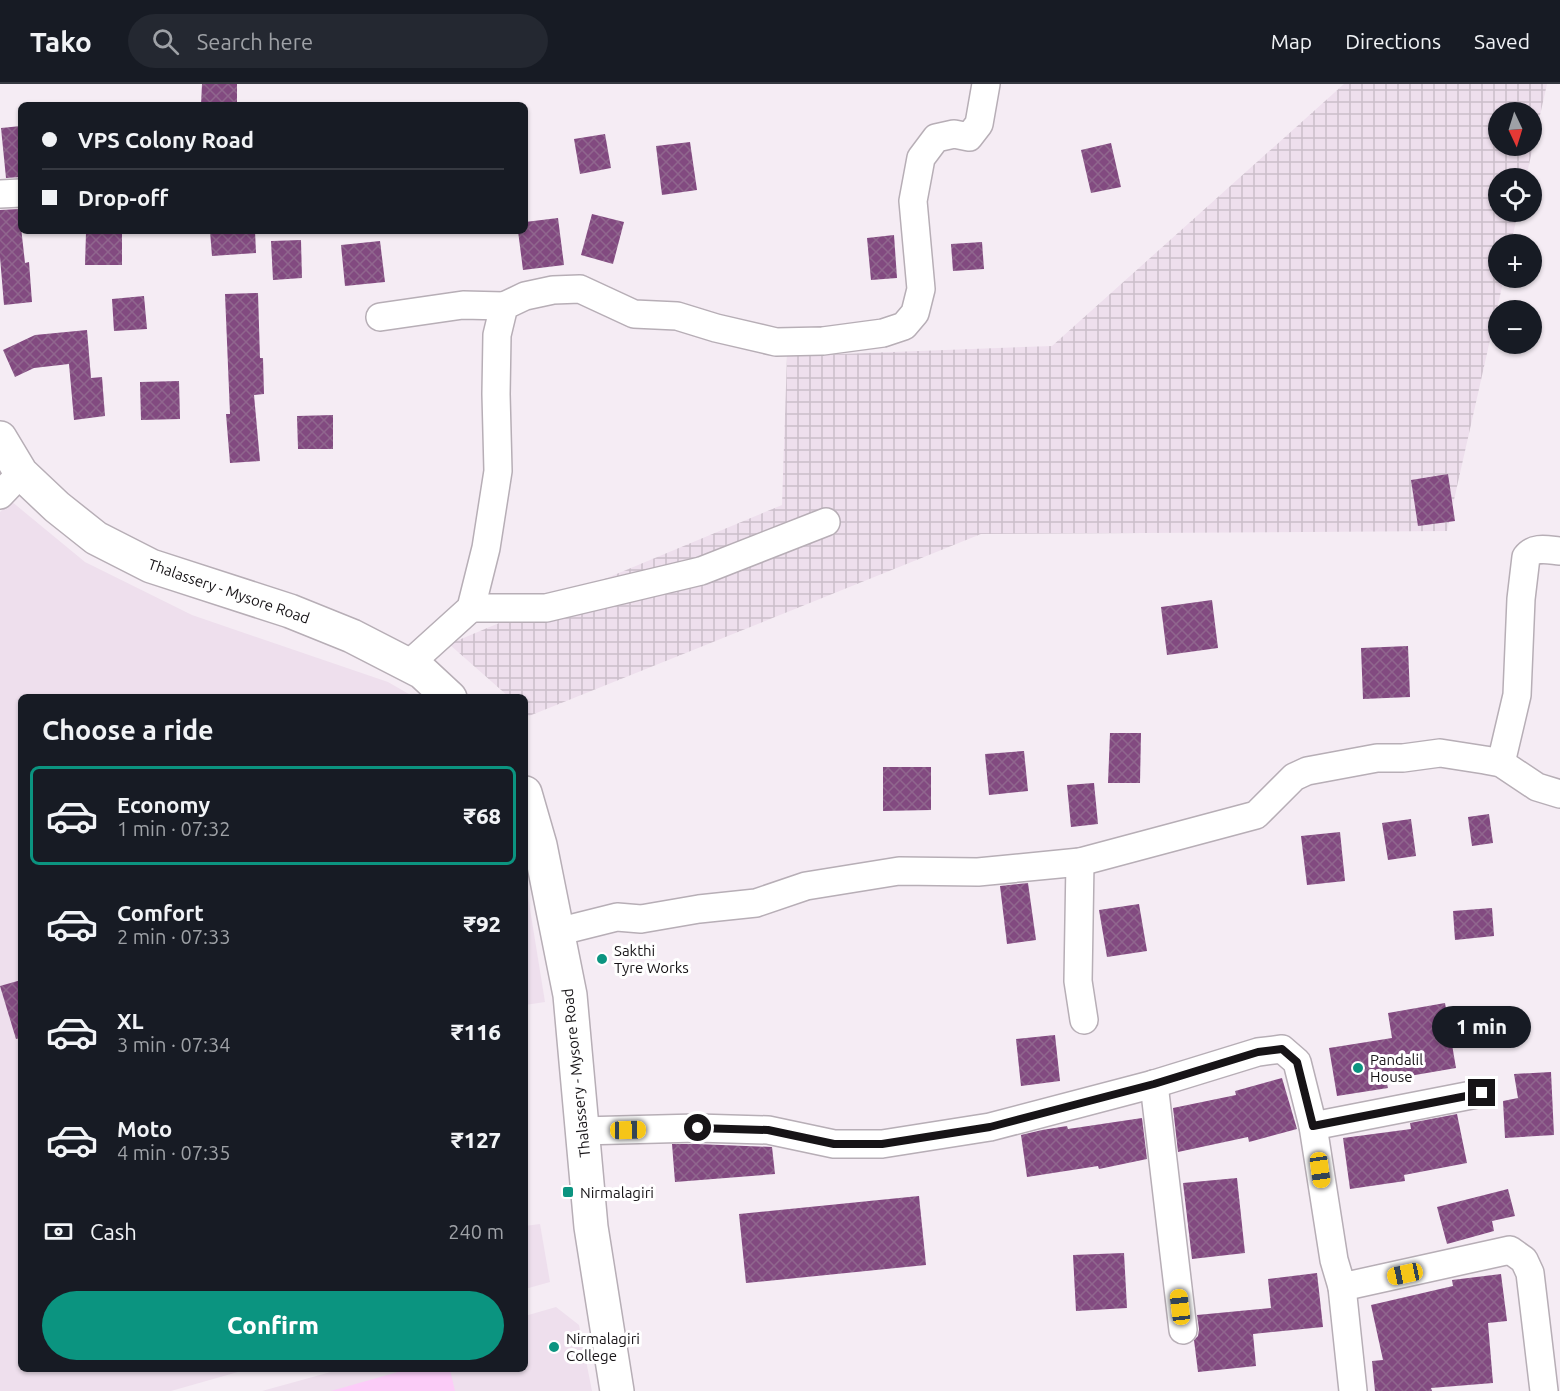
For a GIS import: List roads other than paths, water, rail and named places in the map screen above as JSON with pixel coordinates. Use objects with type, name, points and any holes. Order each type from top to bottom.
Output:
[{"type":"main road","name":"Thalassery - Mysore Road","points":[[0,438],[11,484],[57,507],[96,537],[151,566],[290,611],[352,636],[422,672],[446,694]]},
{"type":"main road","name":"Thalassery - Mysore Road","points":[[528,803],[540,845],[570,995],[592,1241],[617,1391]]},
{"type":"street","points":[[380,317],[463,305],[504,306],[525,296],[553,290],[580,289],[634,314],[677,316],[776,342],[823,341],[883,333],[904,326],[915,313],[921,288],[913,201],[921,158],[936,138],[954,134],[969,137],[979,124],[986,84]]},
{"type":"street","points":[[0,194],[18,193]]},
{"type":"street","points":[[408,665],[471,608],[486,548],[498,471],[495,394],[497,335],[504,306]]},
{"type":"street","points":[[471,608],[546,608],[690,574],[826,522]]},
{"type":"street","points":[[1501,763],[1517,695],[1521,599],[1526,557],[1530,551],[1560,551]]},
{"type":"street","points":[[557,932],[618,917],[641,919],[699,909],[756,903],[806,886],[899,871],[978,872],[1080,862],[1256,815],[1294,777],[1307,771],[1377,758],[1403,758],[1440,753],[1501,763],[1537,788],[1560,794]]},
{"type":"street","points":[[1080,862],[1078,981],[1084,1020]]},
{"type":"street","points":[[581,1131],[698,1128],[768,1130],[834,1144],[882,1144],[990,1127],[1154,1084],[1258,1052],[1282,1049],[1297,1062],[1313,1126],[1334,1260],[1342,1287],[1353,1391]]},
{"type":"street","points":[[1154,1084],[1183,1330]]},
{"type":"street","points":[[1313,1126],[1482,1093]]},
{"type":"street","points":[[1342,1287],[1510,1250],[1524,1260],[1530,1273],[1545,1391]]},
{"type":"place","name":"Sakthi Tyre Works","points":[[602,959]]},
{"type":"place","name":"Pandalil House","points":[[1358,1068]]},
{"type":"place","name":"Nirmalagiri","points":[[568,1192]]},
{"type":"place","name":"Nirmalagiri College","points":[[554,1347]]}]
